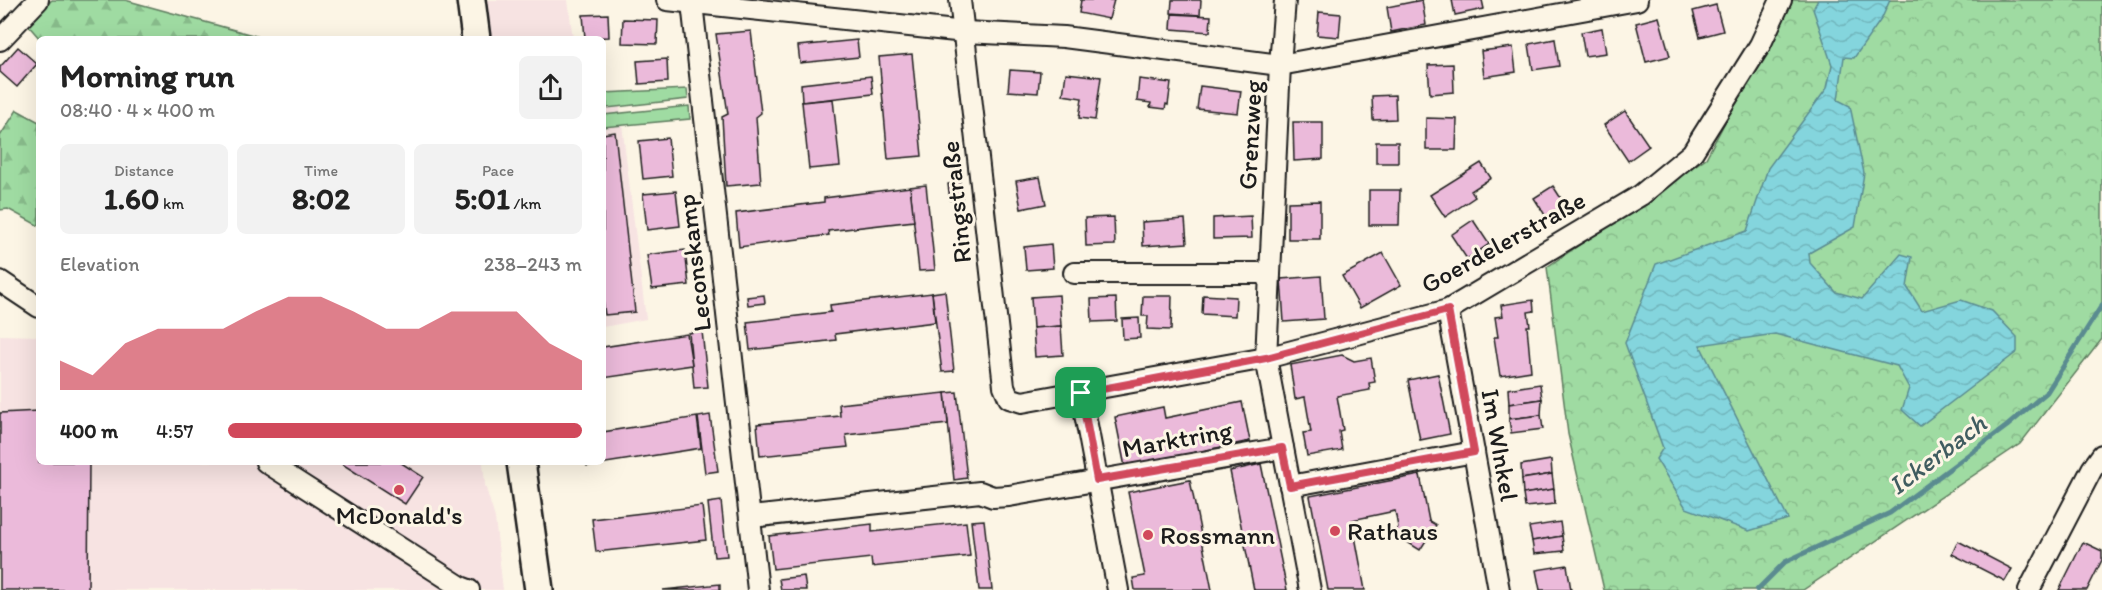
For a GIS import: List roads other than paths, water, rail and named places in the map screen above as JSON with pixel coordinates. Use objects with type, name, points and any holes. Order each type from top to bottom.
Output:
[{"type":"street","points":[[0,40],[38,0]]},
{"type":"street","points":[[455,0],[460,36]]},
{"type":"street","points":[[471,0],[476,36]]},
{"type":"street","points":[[667,0],[965,32],[1064,37],[1280,65],[1637,0]]},
{"type":"street","name":"Ringstraße","points":[[960,0],[1003,380],[1009,398]]},
{"type":"street","name":"Grenzweg","points":[[1270,273],[1285,0]]},
{"type":"street","name":"Goerdelerstraße","points":[[1009,398],[1022,402],[1081,393],[1266,358],[1448,310],[1641,195],[1692,153],[1760,45],[1781,0]]},
{"type":"street","name":"Leconskamp","points":[[692,3],[758,590]]},
{"type":"street","points":[[1074,273],[1270,273],[1266,358],[1310,590]]},
{"type":"street","points":[[0,281],[36,305]]},
{"type":"street","name":"Im WInkel","points":[[1448,310],[1499,590]]},
{"type":"street","points":[[1081,393],[1118,590]]},
{"type":"street","name":"Marktring","points":[[751,517],[980,492],[993,497],[1009,496],[1282,448]]},
{"type":"street","points":[[1290,486],[1474,452]]},
{"type":"street","points":[[2029,590],[2092,469],[2102,455]]},
{"type":"street","points":[[271,465],[469,590]]},
{"type":"street","points":[[512,467],[521,590]]},
{"type":"street","points":[[512,467],[539,590]]},
{"type":"water","points":[[1818,0],[1890,0],[1882,18],[1854,58],[1844,57],[1838,100],[1850,106],[1864,173],[1855,227],[1809,253],[1810,263],[1836,292],[1862,299],[1901,254],[1912,257],[1907,287],[1922,311],[1961,300],[1992,311],[2017,337],[2017,352],[1920,426],[1902,410],[1909,388],[1897,366],[1775,334],[1700,345],[1788,519],[1749,531],[1686,508],[1656,459],[1663,448],[1625,343],[1656,264],[1747,231],[1768,168],[1827,88],[1832,65],[1813,9]]},
{"type":"waterway","name":"Ickerbach","points":[[1757,590],[1785,562],[1890,513],[2007,426],[2047,392],[2102,305]]},
{"type":"place","name":"McDonald's","points":[[399,490]]},
{"type":"place","name":"Rathaus","points":[[1335,531]]},
{"type":"place","name":"Rossmann","points":[[1148,535]]}]
